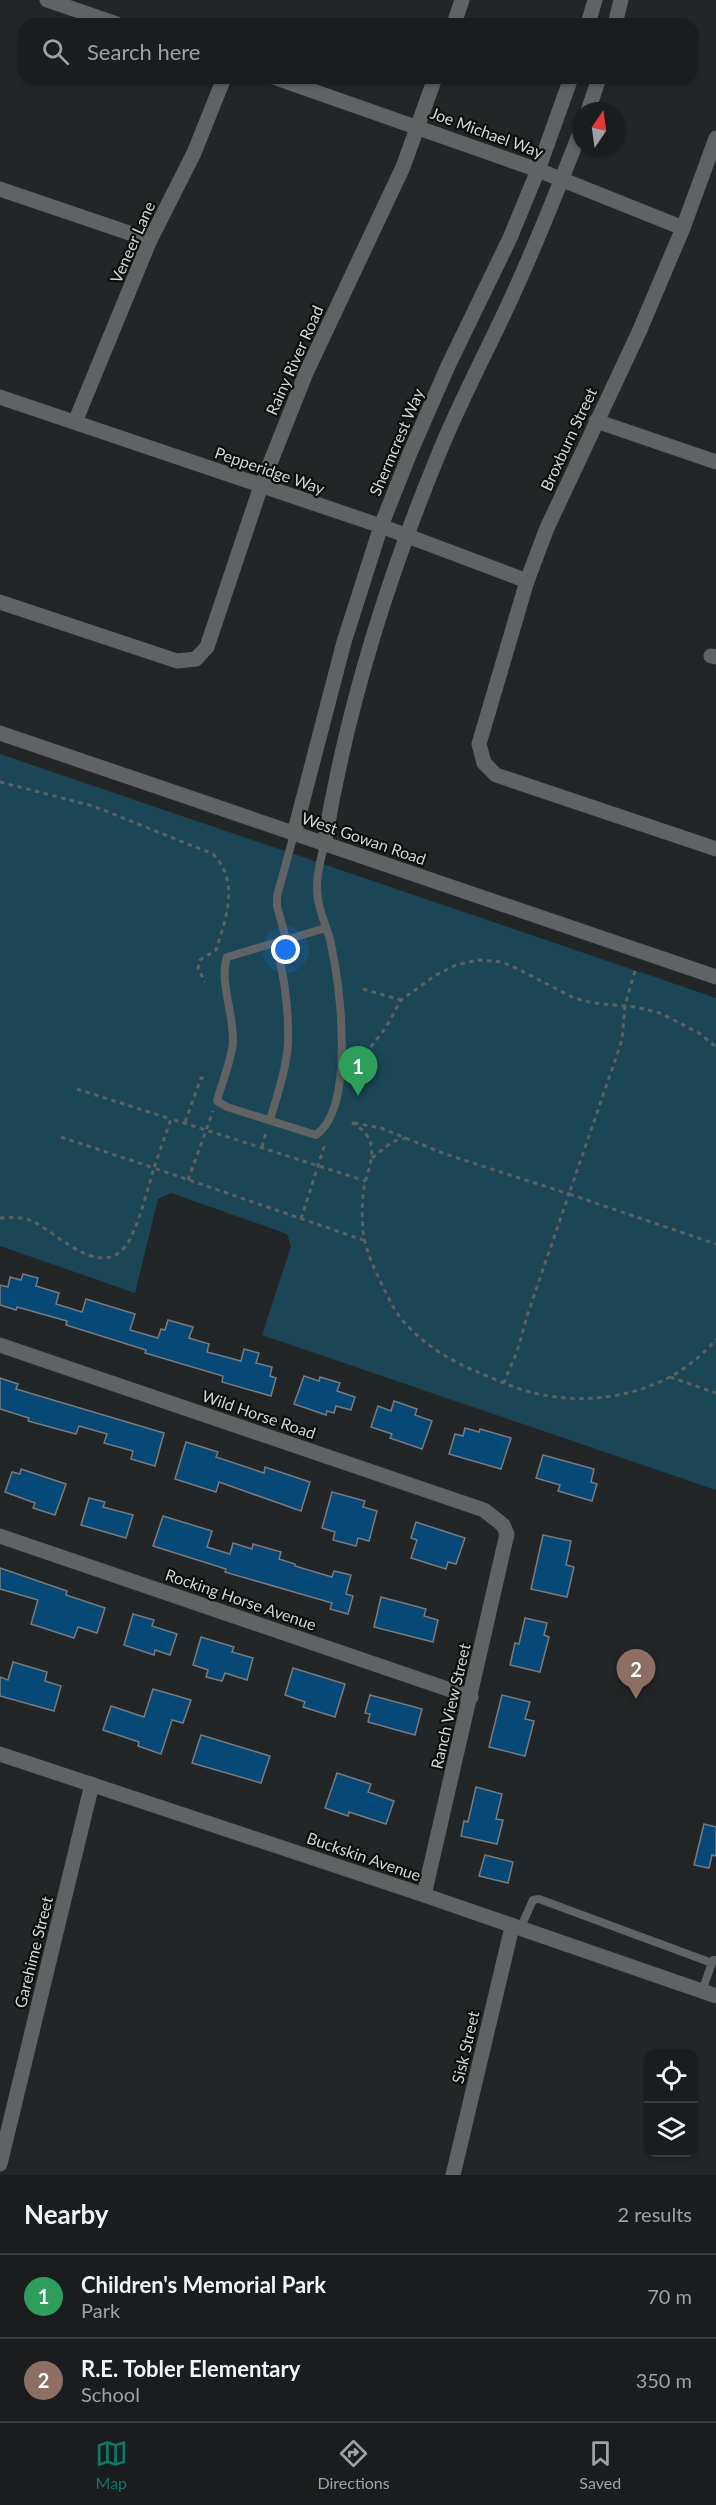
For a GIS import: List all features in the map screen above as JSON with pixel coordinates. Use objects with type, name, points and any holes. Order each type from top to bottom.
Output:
[{"type":"street","points":[[47,0],[100,18]]},
{"type":"street","points":[[456,18],[462,0]]},
{"type":"street","points":[[590,18],[595,0]]},
{"type":"street","points":[[616,18],[621,0]]},
{"type":"street","name":"Veneer Lane","points":[[75,422],[150,240],[194,153],[222,84]]},
{"type":"street","name":"Joe Michael Way","points":[[294,84],[538,170],[683,228]]},
{"type":"street","name":"Rainy River Road","points":[[0,602],[177,661],[196,658],[207,647],[261,486],[306,374],[403,167],[433,84]]},
{"type":"street","name":"Shermcrest Way","points":[[294,834],[352,614],[381,526],[428,412],[499,263],[538,170],[569,84]]},
{"type":"street","points":[[591,102],[597,84]]},
{"type":"street","name":"Broxburn Street","points":[[716,138],[683,228],[639,332],[547,528],[527,581],[479,744],[484,763],[496,775],[716,849]]},
{"type":"street","points":[[324,845],[355,702],[380,613],[406,536],[453,419],[515,291],[572,154]]},
{"type":"street","points":[[0,189],[150,240]]},
{"type":"street","name":"Pepperidge Way","points":[[0,397],[381,526],[527,581]]},
{"type":"street","points":[[596,421],[716,462]]},
{"type":"street","name":"West Gowan Road","points":[[0,733],[716,977]]},
{"type":"street","name":"Wild Horse Road","points":[[0,1345],[484,1510],[503,1525]]},
{"type":"street","name":"Ranch View Street","points":[[424,1895],[507,1534],[503,1525]]},
{"type":"street","name":"Rocking Horse Avenue","points":[[0,1536],[471,1697]]},
{"type":"street","name":"Buckskin Avenue","points":[[0,1754],[424,1895],[709,1994]]},
{"type":"street","name":"Garehime Street","points":[[0,2164],[92,1784]]},
{"type":"street","name":"Sisk Street","points":[[453,2175],[516,1928]]},
{"type":"lane","points":[[286,939],[277,906],[277,896],[294,834]]},
{"type":"lane","points":[[324,845],[317,883],[318,901],[326,928],[339,989],[343,1038],[338,1085],[329,1120],[324,1129],[316,1135],[227,1107],[217,1101],[233,1043],[231,1008],[223,969],[227,957],[326,928]]},
{"type":"lane","points":[[270,1120],[281,1082],[288,1045],[287,1005],[276,943]]},
{"type":"lane","points":[[516,1928],[532,1900],[539,1899],[714,1961],[709,1994]]},
{"type":"path","points":[[0,782],[122,816],[213,854],[227,876],[230,901],[216,950],[200,960],[198,968],[205,982]]},
{"type":"path","points":[[365,1054],[385,1029],[401,1000],[436,975],[456,965],[478,960],[501,963],[518,969],[574,998],[593,1003],[626,1005],[660,1013],[682,1023],[716,1047]]},
{"type":"path","points":[[504,1382],[517,1352],[528,1313],[622,1040],[626,1005],[635,971]]},
{"type":"path","points":[[363,989],[401,1000]]},
{"type":"path","points":[[185,1122],[201,1078],[204,1078]]},
{"type":"path","points":[[77,1089],[366,1181]]},
{"type":"path","points":[[188,1180],[217,1101]]},
{"type":"path","points":[[0,1218],[16,1217],[31,1221],[85,1254],[98,1258],[112,1258],[121,1252],[130,1239],[171,1119]]},
{"type":"path","points":[[262,1147],[270,1120]]},
{"type":"path","points":[[716,1244],[445,1154],[381,1128],[352,1122],[366,1134],[372,1158],[363,1194],[363,1233],[376,1270],[393,1307],[414,1332],[457,1363],[529,1392],[590,1400],[642,1390],[670,1377],[690,1364],[716,1339]]},
{"type":"path","points":[[61,1137],[366,1241]]},
{"type":"path","points":[[372,1158],[392,1142],[407,1138]]},
{"type":"path","points":[[301,1219],[325,1144]]},
{"type":"path","points":[[670,1377],[716,1393]]},
{"type":"shaded area","points":[[0,754],[716,998],[716,1490],[262,1335],[291,1246],[287,1234],[171,1193],[158,1199],[135,1293],[0,1246]]},
{"type":"building","points":[[23,1274],[38,1278],[36,1286],[59,1293],[56,1304],[82,1312],[86,1299],[135,1314],[130,1330],[158,1338],[161,1329],[165,1330],[168,1320],[193,1327],[189,1338],[209,1344],[207,1352],[241,1361],[244,1349],[259,1353],[256,1363],[272,1367],[270,1376],[276,1378],[271,1396],[222,1382],[223,1376],[145,1353],[146,1350],[66,1325],[67,1321],[17,1307],[16,1310],[0,1305],[0,1285],[8,1287],[10,1277],[21,1280]]},
{"type":"building","points":[[304,1376],[319,1381],[320,1377],[340,1383],[337,1391],[355,1397],[351,1410],[336,1406],[334,1413],[327,1411],[326,1415],[294,1404]]},
{"type":"building","points":[[0,1378],[18,1384],[16,1389],[164,1433],[155,1466],[131,1459],[133,1451],[104,1443],[107,1434],[79,1426],[76,1434],[28,1421],[29,1418],[0,1409]]},
{"type":"building","points":[[394,1401],[417,1409],[415,1415],[432,1421],[422,1449],[390,1438],[392,1434],[371,1427],[378,1406],[391,1411]]},
{"type":"building","points":[[465,1428],[479,1432],[480,1429],[511,1438],[501,1469],[449,1454],[455,1434],[463,1436]]},
{"type":"building","points":[[186,1442],[218,1452],[216,1457],[264,1473],[265,1467],[310,1482],[301,1511],[219,1482],[216,1492],[175,1479]]},
{"type":"building","points":[[543,1455],[594,1469],[591,1482],[597,1484],[592,1501],[558,1491],[560,1485],[536,1478]]},
{"type":"building","points":[[21,1469],[66,1484],[55,1515],[33,1508],[35,1503],[5,1492],[12,1472],[20,1474]]},
{"type":"building","points":[[332,1492],[365,1501],[363,1507],[377,1511],[369,1541],[358,1538],[356,1546],[333,1540],[335,1532],[322,1528]]},
{"type":"building","points":[[89,1498],[105,1502],[103,1507],[133,1515],[126,1538],[81,1525]]},
{"type":"building","points":[[163,1516],[212,1531],[207,1547],[230,1554],[233,1543],[252,1549],[253,1544],[281,1552],[279,1559],[295,1564],[295,1566],[332,1577],[334,1571],[351,1575],[346,1594],[353,1596],[348,1614],[330,1609],[332,1603],[225,1572],[226,1569],[153,1546]]},
{"type":"building","points":[[416,1522],[465,1538],[456,1564],[448,1562],[446,1569],[411,1558],[417,1540],[411,1538]]},
{"type":"building","points":[[543,1535],[571,1541],[566,1565],[574,1567],[567,1597],[531,1589]]},
{"type":"building","points":[[0,1568],[67,1591],[66,1595],[105,1608],[97,1633],[78,1627],[74,1638],[31,1624],[38,1600],[0,1589]]},
{"type":"building","points":[[381,1597],[426,1609],[424,1616],[438,1620],[433,1642],[374,1627]]},
{"type":"building","points":[[133,1614],[154,1620],[152,1626],[177,1634],[170,1655],[155,1650],[154,1655],[124,1645]]},
{"type":"building","points":[[525,1618],[547,1623],[544,1635],[549,1637],[540,1672],[510,1665],[515,1643],[519,1644]]},
{"type":"building","points":[[201,1637],[234,1647],[232,1652],[253,1658],[247,1680],[225,1673],[222,1681],[206,1677],[208,1670],[193,1665]]},
{"type":"building","points":[[13,1662],[47,1672],[45,1681],[61,1686],[54,1711],[0,1696],[0,1677],[8,1680]]},
{"type":"building","points":[[293,1668],[345,1684],[335,1717],[303,1707],[305,1702],[285,1695]]},
{"type":"building","points":[[153,1689],[191,1700],[183,1723],[172,1720],[161,1754],[138,1746],[139,1742],[103,1730],[111,1706],[144,1717]]},
{"type":"building","points":[[370,1695],[422,1709],[415,1735],[368,1722],[370,1714],[365,1713]]},
{"type":"building","points":[[502,1695],[530,1702],[525,1719],[534,1721],[525,1756],[489,1747]]},
{"type":"building","points":[[201,1735],[270,1756],[261,1783],[192,1763]]},
{"type":"building","points":[[337,1773],[371,1784],[368,1792],[394,1801],[386,1824],[349,1812],[348,1816],[325,1808]]},
{"type":"building","points":[[476,1787],[502,1794],[496,1819],[503,1820],[497,1844],[461,1836],[464,1821],[468,1822]]},
{"type":"building","points":[[704,1824],[716,1827],[716,1856],[712,1855],[709,1868],[694,1865]]},
{"type":"building","points":[[485,1855],[513,1862],[508,1883],[479,1876]]},
{"type":"place","name":"Children's Memorial Park","points":[[358,1096]]},
{"type":"place","name":"R.E. Tobler Elementary","points":[[636,1699]]}]
